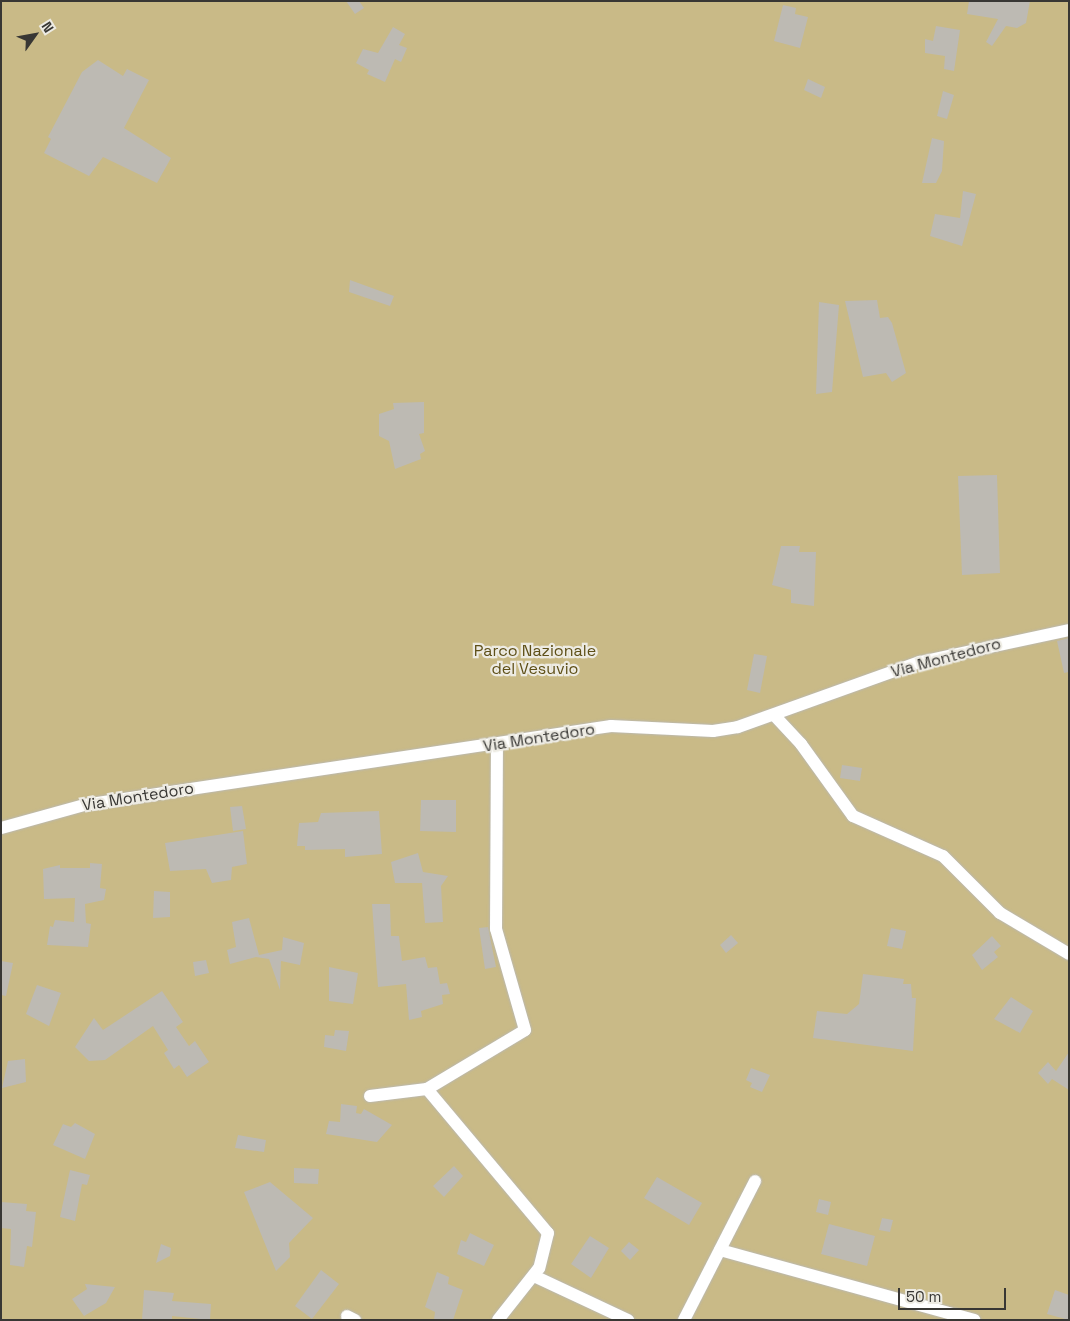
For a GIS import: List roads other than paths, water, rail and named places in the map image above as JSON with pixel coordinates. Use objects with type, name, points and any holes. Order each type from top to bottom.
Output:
[{"type":"street","name":"Via Montedoro","points":[[1,828],[84,805],[611,726],[713,731],[774,715],[920,662],[1069,630]]},
{"type":"street","points":[[774,715],[801,744],[853,816],[943,856],[1000,913],[1069,954]]},
{"type":"street","points":[[370,1096],[427,1089],[525,1030],[496,929],[497,744]]},
{"type":"street","points":[[427,1089],[548,1233],[534,1276],[498,1320]]},
{"type":"street","points":[[684,1320],[756,1181]]},
{"type":"street","points":[[720,1250],[975,1320]]},
{"type":"street","points":[[534,1276],[628,1320]]},
{"type":"park label","name":"Parco Nazionale del Vesuvio","points":[[535,660]]}]
